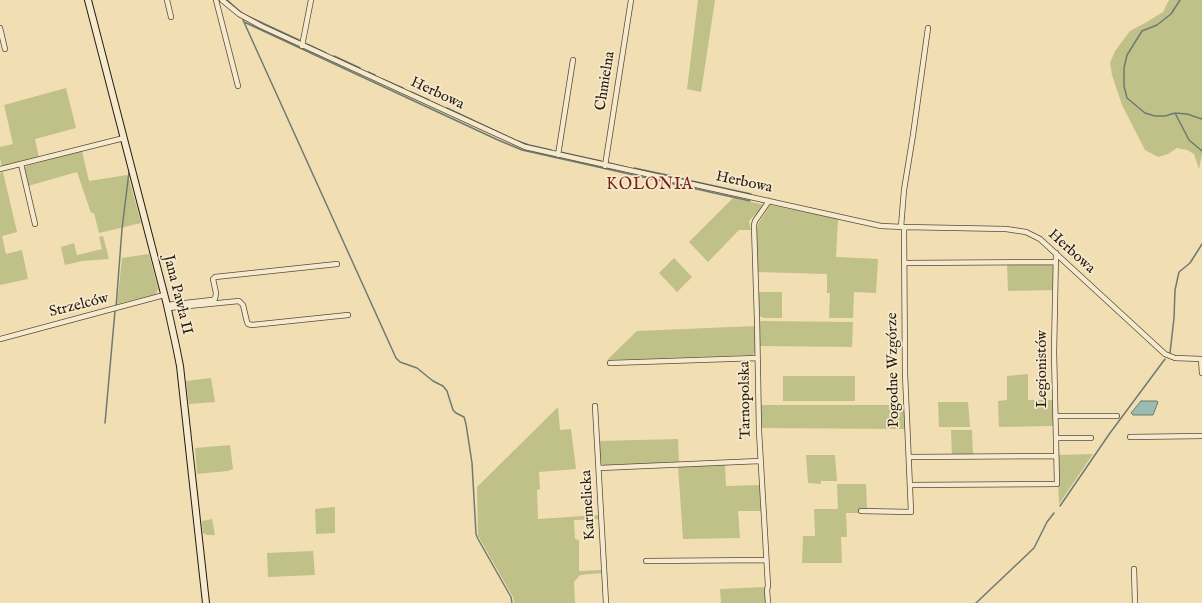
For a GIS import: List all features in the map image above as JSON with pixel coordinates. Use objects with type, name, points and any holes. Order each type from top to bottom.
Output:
[{"type":"street","name":"Jana Pawła II","points":[[88,0],[164,295],[180,366],[206,603]]},
{"type":"street","points":[[167,0],[171,17]]},
{"type":"street","points":[[216,0],[238,86]]},
{"type":"street","name":"Herbowa","points":[[222,0],[246,19],[302,46],[515,144],[534,150],[881,226],[1017,230],[1034,235],[1056,253],[1165,354],[1175,358],[1202,359]]},
{"type":"street","points":[[302,46],[311,0]]},
{"type":"street","name":"Chmielna","points":[[605,166],[631,0]]},
{"type":"street","points":[[0,28],[5,49]]},
{"type":"street","name":"Pogodne Wzgórze","points":[[861,511],[912,512],[905,373],[903,227],[904,190],[928,28]]},
{"type":"street","points":[[558,155],[573,60]]},
{"type":"street","points":[[0,169],[124,138]]},
{"type":"street","points":[[21,164],[35,224]]},
{"type":"street","name":"Tarnopolska","points":[[768,603],[760,461],[754,226],[755,221],[769,201]]},
{"type":"street","name":"Legionistów","points":[[910,485],[1057,484],[1054,352],[1056,253]]},
{"type":"street","points":[[904,263],[1055,262]]},
{"type":"street","points":[[167,307],[212,300],[215,298],[216,293],[213,278],[215,277],[337,264]]},
{"type":"street","name":"Strzelców","points":[[0,338],[164,295]]},
{"type":"street","points":[[167,307],[239,301],[242,305],[246,322],[252,325],[348,315]]},
{"type":"street","points":[[610,362],[757,358]]},
{"type":"street","points":[[1202,359],[1202,373]]},
{"type":"street","name":"Karmelicka","points":[[595,406],[606,603]]},
{"type":"street","points":[[1055,416],[1117,416]]},
{"type":"street","points":[[1130,437],[1202,436]]},
{"type":"street","points":[[1056,438],[1091,438]]},
{"type":"street","points":[[909,457],[1056,456]]},
{"type":"street","points":[[599,468],[760,461]]},
{"type":"street","points":[[646,561],[766,560]]},
{"type":"street","points":[[1134,568],[1135,603]]},
{"type":"green space","points":[[698,0],[715,0],[701,92],[687,89]]},
{"type":"green space","points":[[1169,0],[1202,0],[1202,154],[1199,169],[1194,154],[1187,150],[1177,148],[1168,154],[1158,157],[1145,150],[1122,105],[1112,75],[1110,63],[1115,51],[1130,31],[1163,12]]},
{"type":"green space","points":[[66,88],[76,128],[35,139],[39,158],[2,168],[0,147],[13,144],[4,105]]},
{"type":"green space","points":[[82,151],[89,181],[127,175],[141,223],[99,233],[94,213],[91,213],[77,172],[28,186],[25,169],[26,166]]},
{"type":"green space","points":[[3,172],[17,232],[2,236],[6,254],[22,250],[28,279],[0,285],[0,173]]},
{"type":"green space","points":[[733,198],[765,205],[749,221],[751,230],[739,230],[708,262],[689,242]]},
{"type":"green space","points":[[770,205],[838,219],[836,257],[878,259],[876,293],[854,292],[853,318],[829,318],[830,293],[827,293],[827,274],[757,272],[756,233],[758,224]]},
{"type":"green space","points":[[103,236],[109,259],[82,261],[65,265],[61,247],[74,243],[77,255],[102,249],[99,237]]},
{"type":"green space","points":[[149,254],[158,289],[156,294],[117,304],[122,258]]},
{"type":"green space","points":[[674,258],[692,277],[677,292],[659,273]]},
{"type":"green space","points":[[1007,264],[1054,264],[1054,290],[1008,291]]},
{"type":"green space","points":[[757,292],[782,292],[782,318],[764,318],[759,316]]},
{"type":"green space","points":[[758,322],[853,322],[852,347],[758,346]]},
{"type":"green space","points":[[755,326],[755,353],[753,355],[607,360],[637,331]]},
{"type":"green space","points":[[1028,374],[1028,400],[1053,400],[1054,426],[999,427],[998,401],[1007,400],[1007,376]]},
{"type":"green space","points":[[783,376],[855,376],[855,401],[783,401]]},
{"type":"green space","points":[[211,378],[215,402],[189,404],[186,381]]},
{"type":"green space","points":[[938,402],[968,402],[970,427],[939,427]]},
{"type":"green space","points":[[761,405],[902,405],[905,407],[905,429],[760,428],[759,408]]},
{"type":"green space","points":[[558,407],[560,430],[571,429],[576,469],[539,472],[540,489],[537,490],[538,519],[599,515],[600,519],[574,520],[575,539],[579,540],[579,571],[602,570],[603,573],[580,575],[574,582],[575,603],[514,603],[513,597],[478,536],[477,487]]},
{"type":"green space","points":[[951,430],[972,430],[973,455],[952,456]]},
{"type":"green space","points":[[678,439],[679,462],[603,465],[599,461],[598,441]]},
{"type":"green space","points":[[230,445],[233,469],[228,471],[197,474],[195,448]]},
{"type":"green space","points":[[1093,454],[1059,504],[1057,455]]},
{"type":"green space","points":[[806,455],[835,455],[837,481],[821,481],[821,484],[808,483]]},
{"type":"green space","points":[[725,464],[726,486],[760,485],[762,511],[738,511],[740,538],[683,539],[678,466]]},
{"type":"green space","points":[[837,484],[866,484],[867,510],[860,513],[846,513],[847,537],[841,537],[842,563],[802,563],[803,536],[815,536],[814,509],[838,509]]},
{"type":"green space","points":[[335,507],[335,533],[316,534],[315,509]]},
{"type":"green space","points":[[212,519],[215,535],[207,535],[203,533],[202,521]]},
{"type":"green space","points":[[313,551],[315,575],[268,577],[267,553]]},
{"type":"green space","points":[[766,587],[767,603],[721,603],[720,589]]},
{"type":"water","points":[[1141,401],[1158,402],[1153,415],[1133,415],[1131,413]]},
{"type":"waterway","points":[[227,0],[243,14],[299,40]]},
{"type":"waterway","points":[[1180,0],[1171,14],[1157,25],[1142,31],[1127,55],[1124,68],[1124,86],[1127,98],[1145,113],[1155,116],[1165,116],[1175,113],[1187,114],[1202,119]]},
{"type":"waterway","points":[[243,20],[396,358],[400,362],[417,368],[433,381],[443,386],[447,391],[453,410],[464,417],[472,463],[476,534],[511,597],[512,603]]},
{"type":"waterway","points":[[244,22],[522,150],[750,201]]},
{"type":"waterway","points":[[307,44],[326,53]]},
{"type":"waterway","points":[[334,56],[360,68]]},
{"type":"waterway","points":[[368,72],[375,75]]},
{"type":"waterway","points":[[382,79],[403,88]]},
{"type":"waterway","points":[[411,92],[429,100]]},
{"type":"waterway","points":[[432,102],[439,105]]},
{"type":"waterway","points":[[447,108],[515,140],[551,150]]},
{"type":"waterway","points":[[1175,113],[1189,140],[1202,151]]},
{"type":"waterway","points":[[560,152],[601,161]]},
{"type":"waterway","points":[[609,163],[626,167]]},
{"type":"waterway","points":[[634,168],[672,176]]},
{"type":"waterway","points":[[116,307],[122,229],[129,172]]},
{"type":"waterway","points":[[680,178],[684,179]]},
{"type":"waterway","points":[[692,181],[751,194]]},
{"type":"waterway","points":[[1170,353],[1174,318],[1175,290],[1179,272],[1190,263],[1202,244]]},
{"type":"waterway","points":[[105,423],[115,311]]},
{"type":"waterway","points":[[1060,506],[1110,433],[1165,359]]},
{"type":"waterway","points":[[976,603],[1034,548],[1047,522],[1054,513]]},
{"type":"district","name":"KOLONIA","points":[[650,186]]}]
